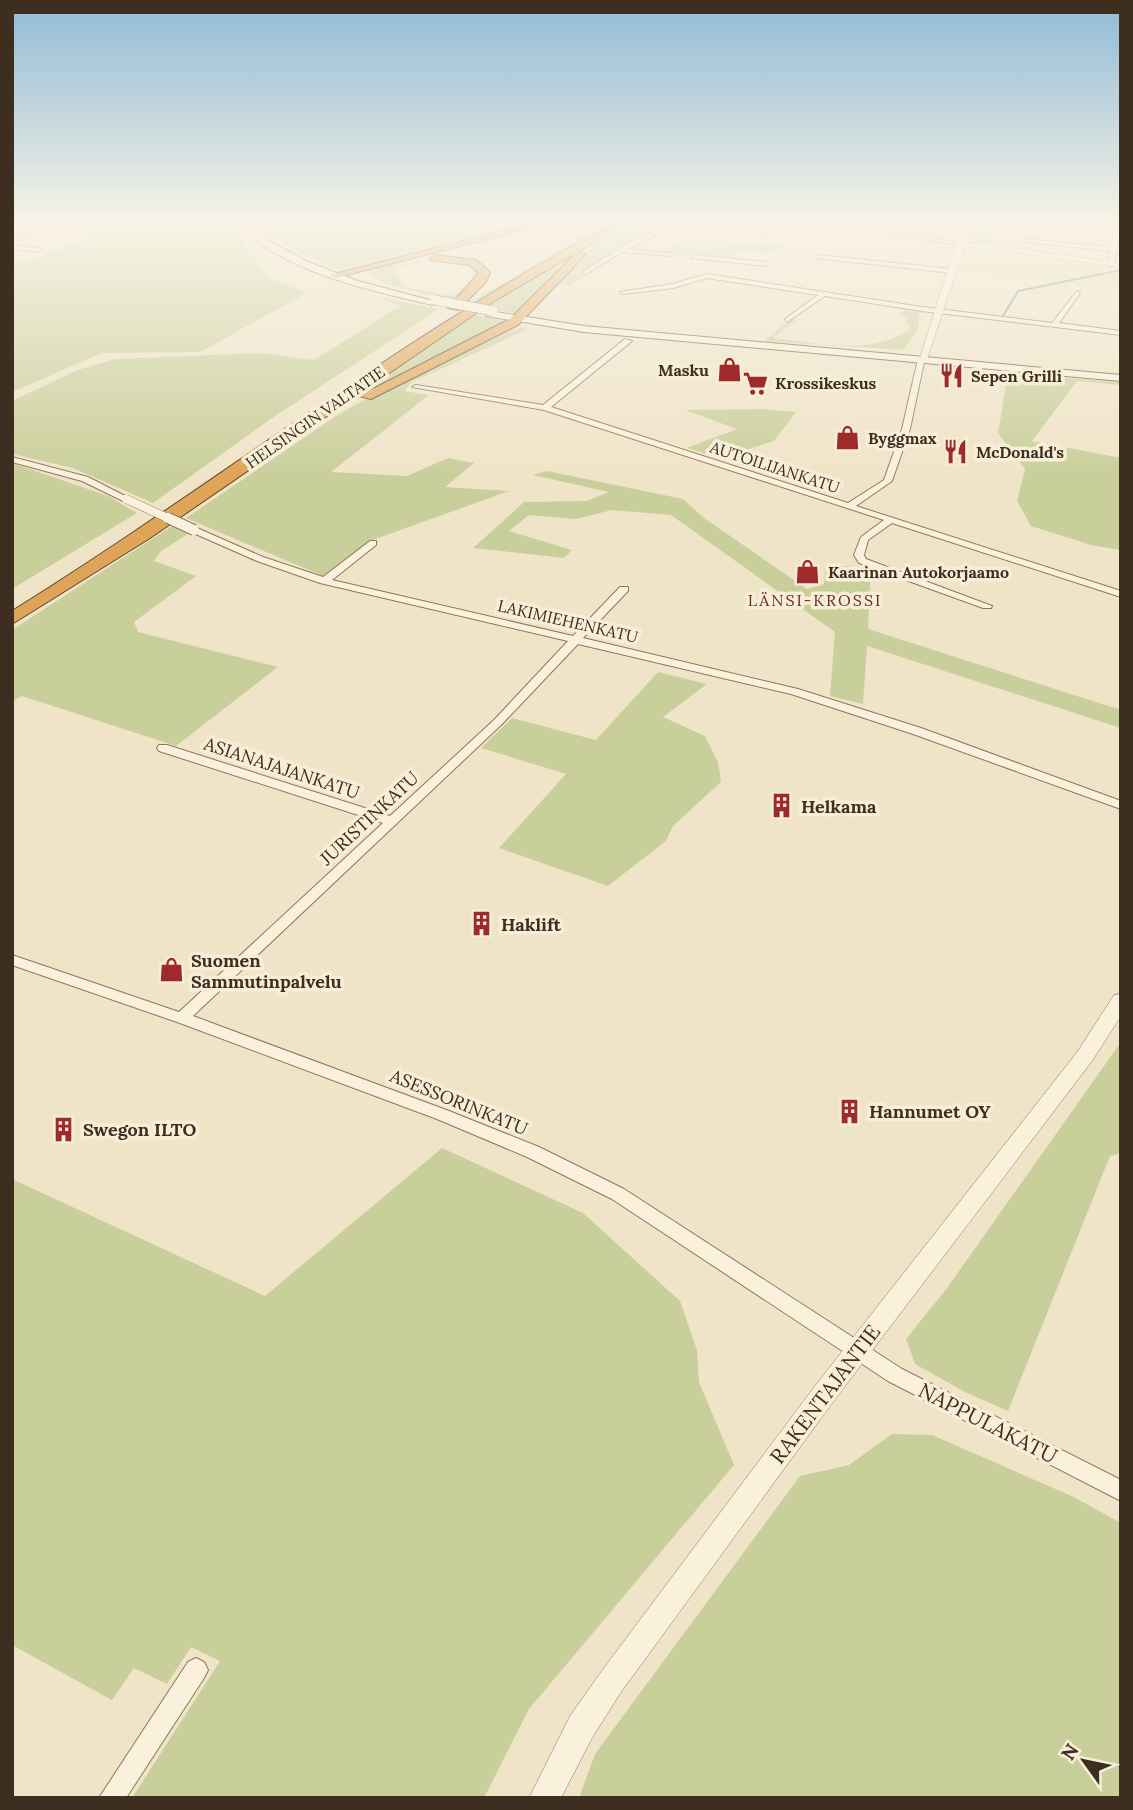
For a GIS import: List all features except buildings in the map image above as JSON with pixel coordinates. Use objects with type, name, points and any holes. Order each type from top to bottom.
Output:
[{"type":"highway","points":[[448,313],[454,307]]},
{"type":"highway","name":"HELSINGIN VALTATIE","points":[[12,603],[131,528],[457,307]]},
{"type":"highway","name":"HELSINGIN VALTATIE","points":[[12,619],[149,532],[474,307]]},
{"type":"highway","points":[[273,447],[369,394],[499,331],[520,318],[530,307]]},
{"type":"highway","points":[[499,331],[538,323]]},
{"type":"main road","points":[[464,307],[520,318],[666,336]]},
{"type":"main road","points":[[520,318],[538,323],[666,336],[1121,378]]},
{"type":"street","points":[[787,320],[805,307]]},
{"type":"street","points":[[916,307],[1121,333]]},
{"type":"street","points":[[848,507],[888,481],[905,429],[922,359],[941,307]]},
{"type":"street","points":[[1054,325],[1067,307]]},
{"type":"street","points":[[545,408],[628,341]]},
{"type":"street","name":"AUTOILIJANKATU","points":[[416,387],[545,408],[1121,594]]},
{"type":"street","name":"LAKIMIEHENKATU","points":[[12,459],[85,479],[270,563],[324,581],[794,691],[917,731],[1121,805]]},
{"type":"street","points":[[889,521],[864,539],[859,555],[862,561],[987,606]]},
{"type":"street","points":[[324,581],[373,543]]},
{"type":"street","name":"JURISTINKATU","points":[[181,1018],[498,722],[624,589]]},
{"type":"street","name":"ASIANAJAJANKATU","points":[[163,748],[391,821]]},
{"type":"street","name":"ASESSORINKATU","points":[[12,960],[181,1018],[443,1115],[533,1152],[618,1194],[857,1350]]},
{"type":"street","name":"RAKENTAJANTIE","points":[[544,1798],[581,1727],[611,1682],[857,1350],[1085,1056],[1121,1000]]},
{"type":"street","name":"NAPPULAKATU","points":[[857,1350],[895,1375],[1121,1491]]},
{"type":"street","points":[[111,1798],[196,1670]]},
{"type":"green space","points":[[12,307],[281,307],[200,352],[102,353],[12,392]]},
{"type":"green space","points":[[398,307],[439,309],[272,418],[153,503],[73,468],[12,454],[12,401],[78,370],[115,359],[259,353],[314,360]]},
{"type":"green space","points":[[484,307],[525,307],[518,314]]},
{"type":"green space","points":[[905,310],[922,312],[919,315],[918,330],[903,350],[764,341],[792,319],[796,320],[773,338],[845,346],[881,342],[911,327],[905,322],[908,318],[900,314]]},
{"type":"green space","points":[[470,314],[510,322],[330,413]]},
{"type":"green space","points":[[521,327],[528,329],[412,382],[404,391],[429,395],[331,472],[407,476],[448,458],[474,463],[445,487],[509,491],[370,541],[323,576],[186,518],[336,416],[378,392]]},
{"type":"green space","points":[[1008,374],[1121,382],[1121,385],[1077,381],[1032,441],[1121,458],[1121,550],[1091,545],[1031,526],[1017,501],[1025,469],[998,433]]},
{"type":"green space","points":[[763,409],[796,412],[774,441],[749,449],[709,455],[687,448],[737,429],[685,410]]},
{"type":"green space","points":[[12,463],[108,496],[137,513],[12,589]]},
{"type":"green space","points":[[547,471],[683,499],[704,518],[807,589],[824,584],[826,565],[871,568],[868,629],[1121,710],[1121,728],[867,646],[863,704],[830,696],[835,632],[671,515],[612,510],[576,519],[529,515],[509,531],[572,550],[564,558],[473,548],[524,502],[587,501],[609,492],[533,475]]},
{"type":"green space","points":[[172,526],[188,534],[161,551],[154,561],[196,576],[134,622],[138,632],[278,667],[176,746],[22,696],[12,702],[12,630]]},
{"type":"green space","points":[[658,672],[707,684],[663,717],[705,736],[718,762],[721,782],[673,826],[666,841],[608,886],[499,848],[566,774],[481,748],[512,718],[596,740]]},
{"type":"green space","points":[[1121,1042],[1121,1153],[1110,1156],[1008,1411],[965,1392],[915,1364],[906,1339],[947,1288]]},
{"type":"green space","points":[[442,1148],[583,1213],[680,1301],[697,1350],[699,1382],[734,1465],[529,1709],[484,1798],[132,1798],[220,1661],[191,1647],[167,1684],[134,1668],[112,1700],[12,1645],[12,1179],[265,1296]]},
{"type":"green space","points":[[892,1434],[932,1435],[1074,1497],[1121,1523],[1121,1798],[579,1798],[595,1754],[800,1476],[849,1465]]},
{"type":"waterway","points":[[1003,316],[1008,307]]},
{"type":"place","name":"Masku","points":[[729,370]]},
{"type":"place","name":"Sepen Grilli","points":[[951,376]]},
{"type":"place","name":"Krossikeskus","points":[[755,383]]},
{"type":"place","name":"Byggmax","points":[[848,438]]},
{"type":"place","name":"McDonald's","points":[[956,452]]},
{"type":"place","name":"Kaarinan Autokorjaamo","points":[[808,572]]},
{"type":"place","name":"Helkama","points":[[781,806]]},
{"type":"place","name":"Haklift","points":[[481,924]]},
{"type":"place","name":"Suomen Sammutinpalvelu","points":[[171,970]]},
{"type":"place","name":"Hannumet OY","points":[[849,1111]]},
{"type":"place","name":"Swegon ILTO","points":[[63,1129]]},
{"type":"district","name":"LÄNSI-KROSSI","points":[[815,600]]}]
